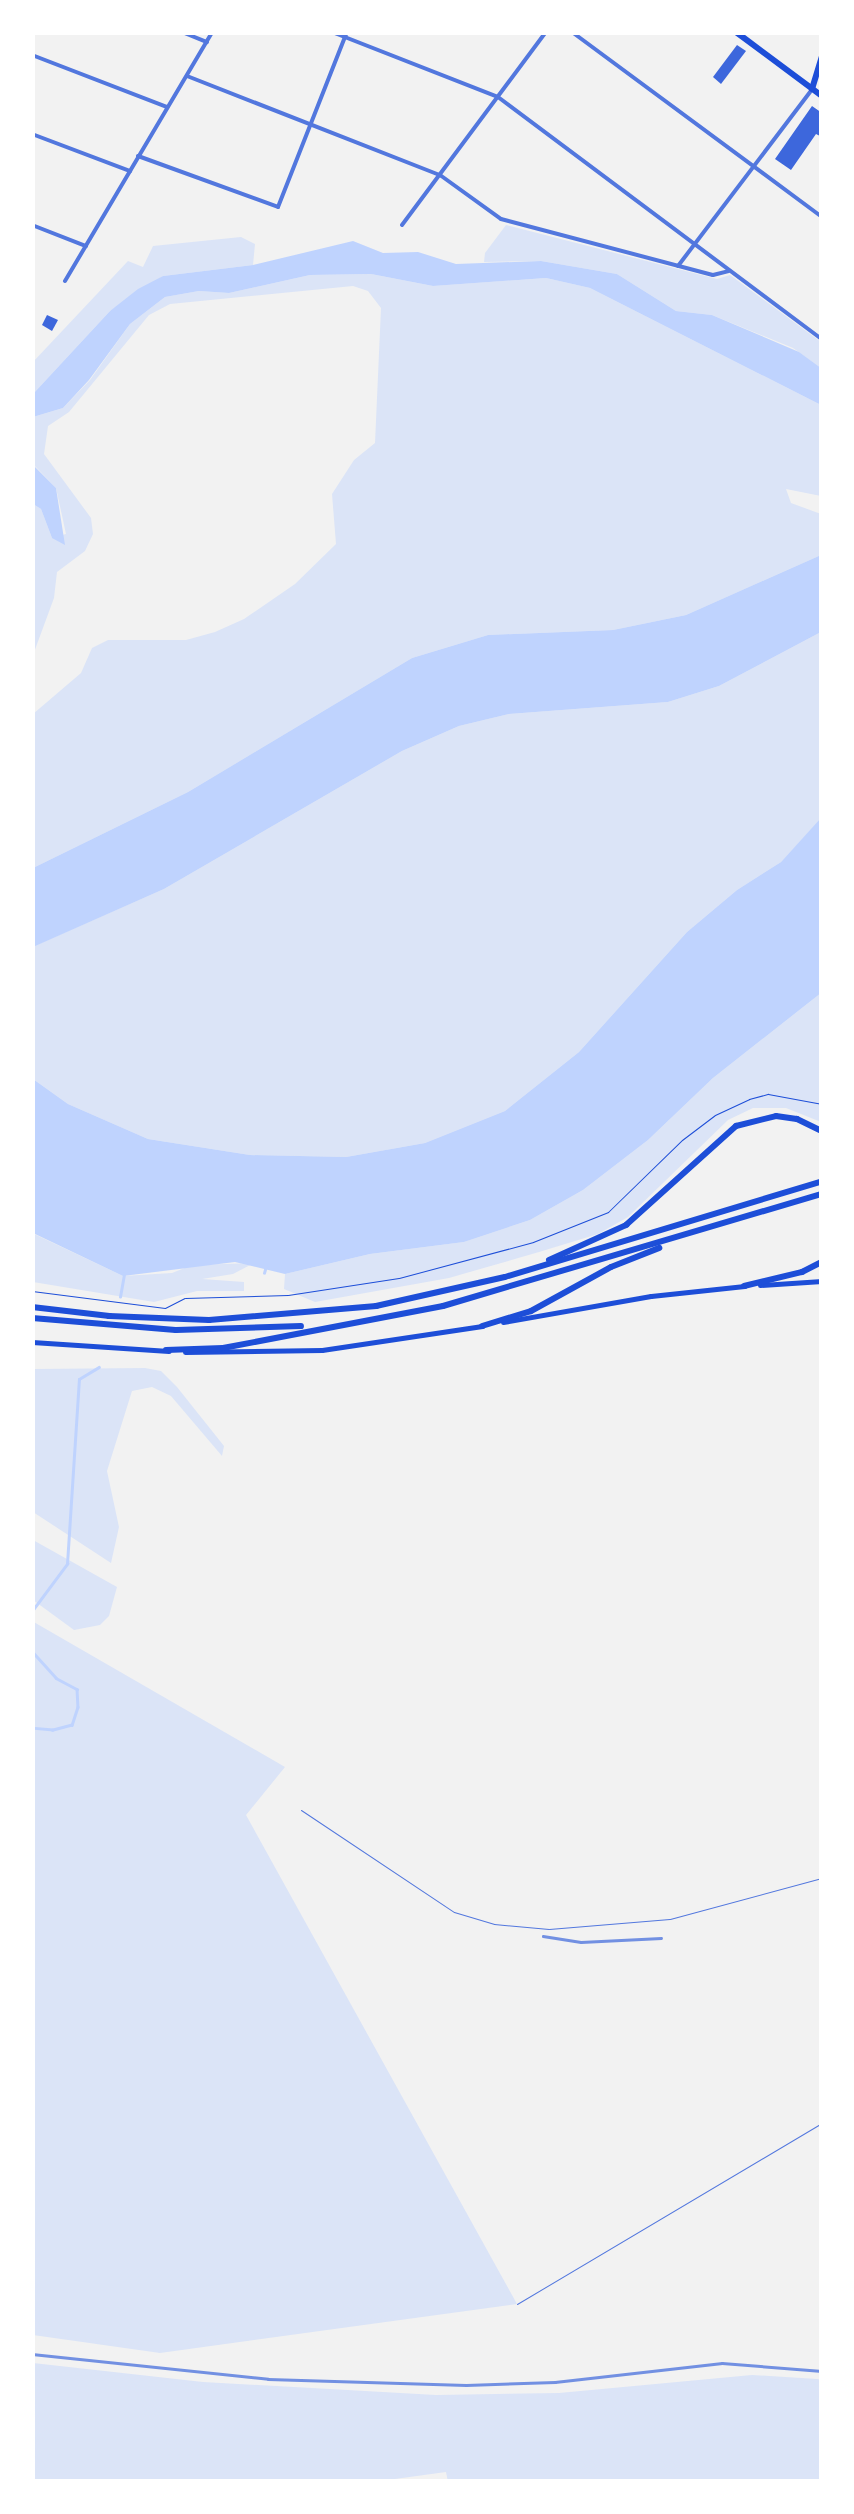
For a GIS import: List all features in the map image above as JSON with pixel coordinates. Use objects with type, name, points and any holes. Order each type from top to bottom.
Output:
[{"type":"main road","points":[[736,32],[822,96]]},
{"type":"main road","points":[[812,90],[822,57]]},
{"type":"main road","points":[[505,1277],[616,1232],[736,1126],[776,1116],[797,1119],[822,1131]]},
{"type":"main road","points":[[32,1307],[142,1318],[276,1317],[408,1300],[505,1277],[822,1181]]},
{"type":"main road","points":[[166,1350],[223,1348],[509,1289],[822,1194]]},
{"type":"main road","points":[[482,1326],[530,1311],[611,1266],[715,1227]]},
{"type":"main road","points":[[744,1286],[802,1272],[822,1262]]},
{"type":"main road","points":[[32,1342],[221,1354],[310,1351],[651,1296],[822,1281]]},
{"type":"main road","points":[[32,1318],[108,1327],[209,1331],[377,1318]]},
{"type":"street","points":[[182,32],[206,42]]},
{"type":"street","points":[[65,282],[212,32]]},
{"type":"street","points":[[332,32],[498,97],[822,338]]},
{"type":"street","points":[[402,225],[546,32]]},
{"type":"street","points":[[572,32],[822,218]]},
{"type":"street","points":[[138,156],[275,208],[346,35]]},
{"type":"street","points":[[32,55],[168,107]]},
{"type":"street","points":[[187,76],[440,175],[501,219],[713,275],[729,271]]},
{"type":"street","points":[[678,266],[812,90]]},
{"type":"street","points":[[32,134],[130,171]]},
{"type":"street","points":[[32,225],[86,246]]},
{"type":"lane","points":[[301,1810],[454,1912],[494,1924],[549,1928],[670,1919],[822,1878]]},
{"type":"lane","points":[[516,2304],[822,2123]]},
{"type":"path","points":[[32,1291],[165,1308],[184,1298],[288,1294],[400,1278],[533,1242],[608,1212],[682,1140],[715,1115],[749,1099],[768,1094],[822,1104]]},
{"type":"shaded area","points":[[506,225],[717,279],[730,275],[821,342],[821,368],[793,348],[712,315],[676,311],[617,274],[541,261],[484,262],[485,253]]},
{"type":"shaded area","points":[[241,237],[255,244],[253,265],[163,276],[110,311],[33,394],[32,363],[128,261],[143,267],[153,246]]},
{"type":"shaded area","points":[[371,274],[433,286],[546,278],[590,288],[821,405],[821,496],[786,489],[791,503],[821,514],[821,555],[686,615],[613,630],[488,635],[412,658],[188,792],[33,868],[33,714],[81,673],[92,648],[108,640],[186,640],[215,632],[244,619],[295,584],[336,544],[332,494],[354,460],[375,443],[381,308],[368,291],[353,286],[170,304],[149,315],[69,412],[48,426],[44,454],[91,518],[93,534],[85,551],[57,572],[54,598],[33,655],[33,504],[41,509],[52,538],[66,534],[56,488],[33,464],[33,417],[63,408],[90,380],[130,324],[165,297],[199,291],[229,293],[310,275]]},
{"type":"shaded area","points":[[821,632],[822,818],[781,862],[737,890],[687,932],[579,1052],[505,1111],[425,1143],[346,1157],[250,1155],[148,1139],[68,1104],[33,1079],[32,947],[164,889],[402,751],[459,726],[509,714],[668,702],[719,686]]},
{"type":"shaded area","points":[[821,993],[821,1122],[786,1108],[753,1108],[728,1120],[628,1217],[598,1234],[449,1278],[315,1302],[284,1289],[285,1274],[370,1254],[464,1242],[530,1220],[583,1190],[648,1140],[713,1078]]},
{"type":"shaded area","points":[[32,1233],[123,1276],[172,1273],[192,1265],[254,1263],[233,1274],[202,1279],[244,1282],[244,1291],[197,1291],[154,1302],[33,1282]]},
{"type":"shaded area","points":[[33,1369],[161,1371],[224,1446],[222,1456],[171,1396],[152,1387],[132,1391],[107,1471],[119,1527],[111,1563],[33,1512]]},
{"type":"shaded area","points":[[33,1540],[117,1587],[109,1616],[100,1625],[74,1630],[33,1600]]},
{"type":"shaded area","points":[[32,1621],[285,1767],[246,1815],[517,2304],[160,2353],[33,2335]]},
{"type":"shaded area","points":[[33,2363],[203,2382],[436,2395],[559,2393],[752,2375],[817,2379],[822,2380],[821,2481],[448,2482],[446,2472],[373,2482],[33,2481]]},
{"type":"water","points":[[353,241],[383,253],[418,252],[456,264],[541,261],[617,274],[676,311],[712,315],[799,352],[821,368],[821,405],[590,288],[546,278],[433,286],[371,274],[310,275],[229,293],[199,291],[165,297],[130,324],[63,408],[33,417],[33,394],[110,311],[138,289],[163,276],[253,265]]},
{"type":"water","points":[[32,464],[56,488],[65,545],[52,538],[41,509],[33,504]]},
{"type":"water","points":[[821,555],[821,632],[719,686],[668,702],[509,714],[459,726],[402,751],[164,889],[33,947],[33,868],[188,792],[412,658],[488,635],[613,630],[686,615]]},
{"type":"water","points":[[821,818],[821,993],[713,1078],[648,1140],[583,1190],[530,1220],[464,1242],[370,1254],[285,1274],[235,1262],[123,1276],[33,1233],[33,1079],[68,1104],[148,1139],[250,1155],[346,1157],[425,1143],[505,1111],[579,1052],[687,932],[737,890],[781,862]]},
{"type":"building","points":[[737,45],[746,51],[721,84],[713,77]]},
{"type":"building","points":[[812,106],[822,113],[822,137],[816,134],[791,170],[775,159]]},
{"type":"building","points":[[47,315],[58,320],[52,331],[42,325]]},
{"type":"waterway","points":[[264,1273],[266,1266]]},
{"type":"waterway","points":[[120,1297],[124,1274]]},
{"type":"waterway","points":[[32,1611],[67,1564],[79,1379],[99,1367]]},
{"type":"waterway","points":[[32,1651],[56,1678],[77,1689],[78,1707],[72,1725],[53,1730],[32,1728]]},
{"type":"railway","points":[[543,1936],[581,1942],[661,1938]]},
{"type":"railway","points":[[32,2354],[268,2379],[466,2385],[555,2382],[722,2363],[822,2371]]}]
